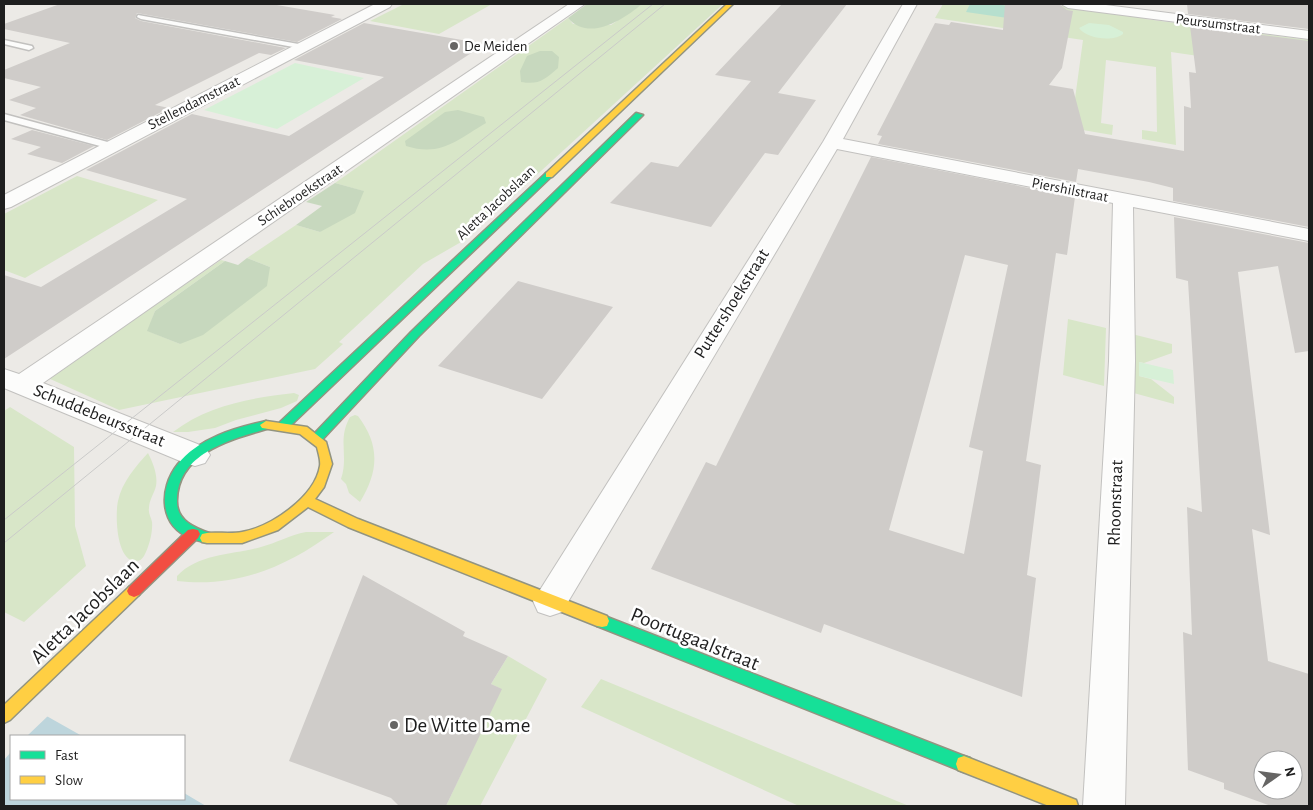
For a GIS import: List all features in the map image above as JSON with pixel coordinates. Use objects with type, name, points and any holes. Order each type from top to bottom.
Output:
[{"type":"street","name":"Stellendamstraat","points":[[4,203],[385,4]]},
{"type":"street","name":"Schiebroekstraat","points":[[13,381],[578,4]]},
{"type":"street","name":"Aletta Jacobslaan","points":[[284,425],[730,4]]},
{"type":"street","name":"Puttershoekstraat","points":[[550,601],[832,142],[910,4]]},
{"type":"street","name":"Peursumstraat","points":[[1068,4],[1309,36]]},
{"type":"street","points":[[317,438],[415,334],[647,107]]},
{"type":"street","name":"Piershilstraat","points":[[832,142],[1309,235]]},
{"type":"street","name":"Rhoonstraat","points":[[1104,806],[1122,361],[1123,200]]},
{"type":"street","name":"Schuddebeursstraat","points":[[13,381],[195,455]]},
{"type":"street","points":[[284,425],[302,429],[317,438],[325,451],[327,466],[322,484],[309,502],[293,516],[274,527],[252,535],[230,539],[216,539],[192,534],[181,527],[173,517],[170,506],[170,493],[183,467],[195,455],[228,434],[247,428],[284,425]]},
{"type":"street","name":"Poortugaalstraat","points":[[309,502],[353,523],[1070,806]]},
{"type":"street","name":"Aletta Jacobslaan","points":[[4,715],[192,534]]},
{"type":"lane","points":[[141,17],[304,47]]},
{"type":"lane","points":[[4,42],[29,48]]},
{"type":"lane","points":[[4,117],[111,146]]},
{"type":"green space","points":[[404,4],[492,4],[439,34],[370,21]]},
{"type":"green space","points":[[587,4],[642,4],[616,22],[596,28],[586,28],[576,25],[568,18]]},
{"type":"green space","points":[[642,4],[723,4],[468,238],[423,264],[339,342],[343,344],[315,369],[119,410],[48,378],[221,260],[225,261],[155,311],[148,331],[180,344],[270,267],[247,258],[296,225],[320,232],[363,191],[335,183],[568,18],[573,24],[611,25]]},
{"type":"green space","points":[[943,4],[1047,4],[1140,16],[1145,19],[1309,40],[1309,72],[1171,52],[1176,145],[1142,139],[1142,130],[1157,132],[1156,67],[1106,60],[1101,123],[1113,125],[1112,135],[1071,128],[1083,40],[935,18]]},
{"type":"green space","points":[[970,4],[995,4],[1060,13],[1057,25],[966,12]]},
{"type":"green space","points":[[1089,23],[1109,25],[1123,32],[1123,34],[1107,39],[1094,37],[1079,28]]},
{"type":"green space","points":[[540,51],[552,51],[559,57],[558,68],[541,81],[532,83],[521,82],[520,71],[527,56]]},
{"type":"green space","points":[[295,63],[364,78],[277,129],[204,110]]},
{"type":"green space","points":[[458,110],[484,117],[486,123],[457,141],[439,148],[418,149],[406,146],[405,141],[445,112]]},
{"type":"green space","points":[[77,176],[158,200],[25,278],[4,270],[4,214]]},
{"type":"green space","points":[[335,183],[364,191],[355,213],[320,232],[296,225],[322,206],[306,202]]},
{"type":"green space","points":[[247,258],[270,267],[267,286],[203,335],[180,344],[147,331],[155,311],[225,261],[238,265]]},
{"type":"green space","points":[[1068,319],[1106,328],[1104,386],[1063,375]]},
{"type":"green space","points":[[1132,334],[1172,344],[1172,353],[1144,363],[1139,362],[1139,376],[1151,379],[1174,397],[1174,404],[1130,392]]},
{"type":"green space","points":[[1139,362],[1173,370],[1174,384],[1139,376]]},
{"type":"green space","points":[[294,393],[299,395],[297,401],[281,408],[236,420],[215,428],[173,432],[201,415],[230,404]]},
{"type":"green space","points":[[10,407],[74,447],[75,526],[86,566],[24,622],[4,612],[4,411]]},
{"type":"green space","points":[[358,416],[370,437],[374,458],[371,480],[360,502],[349,493],[346,484],[341,479],[344,462],[344,433],[350,417]]},
{"type":"green space","points":[[148,453],[156,473],[156,486],[149,510],[152,530],[144,556],[141,560],[136,561],[129,559],[124,554],[121,546],[118,536],[117,507],[126,481]]},
{"type":"green space","points":[[306,532],[334,532],[298,555],[260,572],[220,581],[177,581],[177,576],[195,563],[217,556],[261,547]]},
{"type":"green space","points":[[508,656],[547,679],[480,806],[446,806],[501,689],[491,684]]},
{"type":"green space","points":[[601,679],[909,806],[799,806],[581,707]]},
{"type":"water","points":[[4,692],[80,735],[10,735],[10,800],[185,800],[185,794],[206,806],[4,806]]},
{"type":"pier","points":[[4,690],[49,715],[28,735],[10,735],[10,753],[4,760]]},
{"type":"building","points":[[60,4],[271,4],[335,15],[331,17],[342,19],[297,42],[137,13],[135,18],[141,21],[286,48],[271,55],[259,53],[155,105],[169,108],[107,140],[20,115],[36,108],[9,100],[41,87],[4,78],[4,70],[70,43],[4,29],[4,24]]},
{"type":"building","points":[[782,4],[847,4],[778,93],[816,100],[778,155],[765,153],[711,227],[610,203],[651,162],[678,167],[751,81],[715,75]]},
{"type":"building","points":[[1005,4],[1059,4],[1067,10],[1073,11],[1062,68],[1049,85],[1073,89],[1085,134],[1184,151],[1184,106],[1191,108],[1189,72],[1196,73],[1190,26],[1309,41],[1309,227],[1173,201],[1173,188],[1149,182],[1078,169],[1076,182],[878,144],[882,136],[877,135],[935,23],[949,25],[951,22],[1003,30]]},
{"type":"building","points":[[1187,4],[1309,4],[1309,29],[1188,14]]},
{"type":"building","points":[[364,23],[485,44],[4,359],[4,275],[41,287],[187,199],[86,170],[192,114],[289,136],[384,77],[294,60]]},
{"type":"building","points":[[32,130],[94,146],[62,163],[27,154],[41,147],[11,139]]},
{"type":"building","points":[[871,157],[1075,197],[1067,255],[1056,253],[1026,461],[1041,465],[1027,575],[1036,578],[1022,697],[824,624],[821,633],[651,569],[706,462],[716,466]],"holes":[[[965,255],[1008,265],[969,447],[983,451],[964,554],[889,530]]]},
{"type":"building","points":[[1174,217],[1309,243],[1309,351],[1295,353],[1278,266],[1238,272],[1270,535],[1252,529],[1268,661],[1309,674],[1309,806],[1271,806],[1254,800],[1303,800],[1303,750],[1253,750],[1253,799],[1224,789],[1224,783],[1188,770],[1183,632],[1192,635],[1187,507],[1202,512],[1188,281],[1176,278]]},
{"type":"building","points":[[518,281],[613,307],[542,399],[438,366]]},
{"type":"building","name":"De Witte Dame","points":[[363,575],[465,632],[463,636],[508,656],[491,684],[502,689],[446,806],[399,806],[391,798],[289,761]]},
{"type":"tram line","points":[[4,520],[653,4]]},
{"type":"tram line","points":[[4,543],[665,4]]},
{"type":"traffic: fast","points":[[317,438],[415,334],[639,115]]},
{"type":"traffic: fast","points":[[284,425],[549,175]]},
{"type":"traffic: fast","points":[[207,538],[192,533],[180,525],[173,516],[170,504],[175,480],[182,468],[192,457],[209,445],[237,433],[266,425]]},
{"type":"traffic: fast","points":[[602,621],[964,764]]},
{"type":"traffic: slow","points":[[549,175],[730,4]]},
{"type":"traffic: slow","points":[[207,538],[242,537],[274,526],[300,508],[318,487],[326,464],[322,445],[303,430],[266,425]]},
{"type":"traffic: slow","points":[[309,502],[353,523],[602,621]]},
{"type":"traffic: slow","points":[[4,715],[134,591]]},
{"type":"traffic: slow","points":[[964,764],[1070,806]]},
{"type":"traffic: jam","points":[[134,591],[193,534]]},
{"type":"place","name":"De Meiden","points":[[454,46]]},
{"type":"place","name":"De Witte Dame","points":[[394,725]]}]
